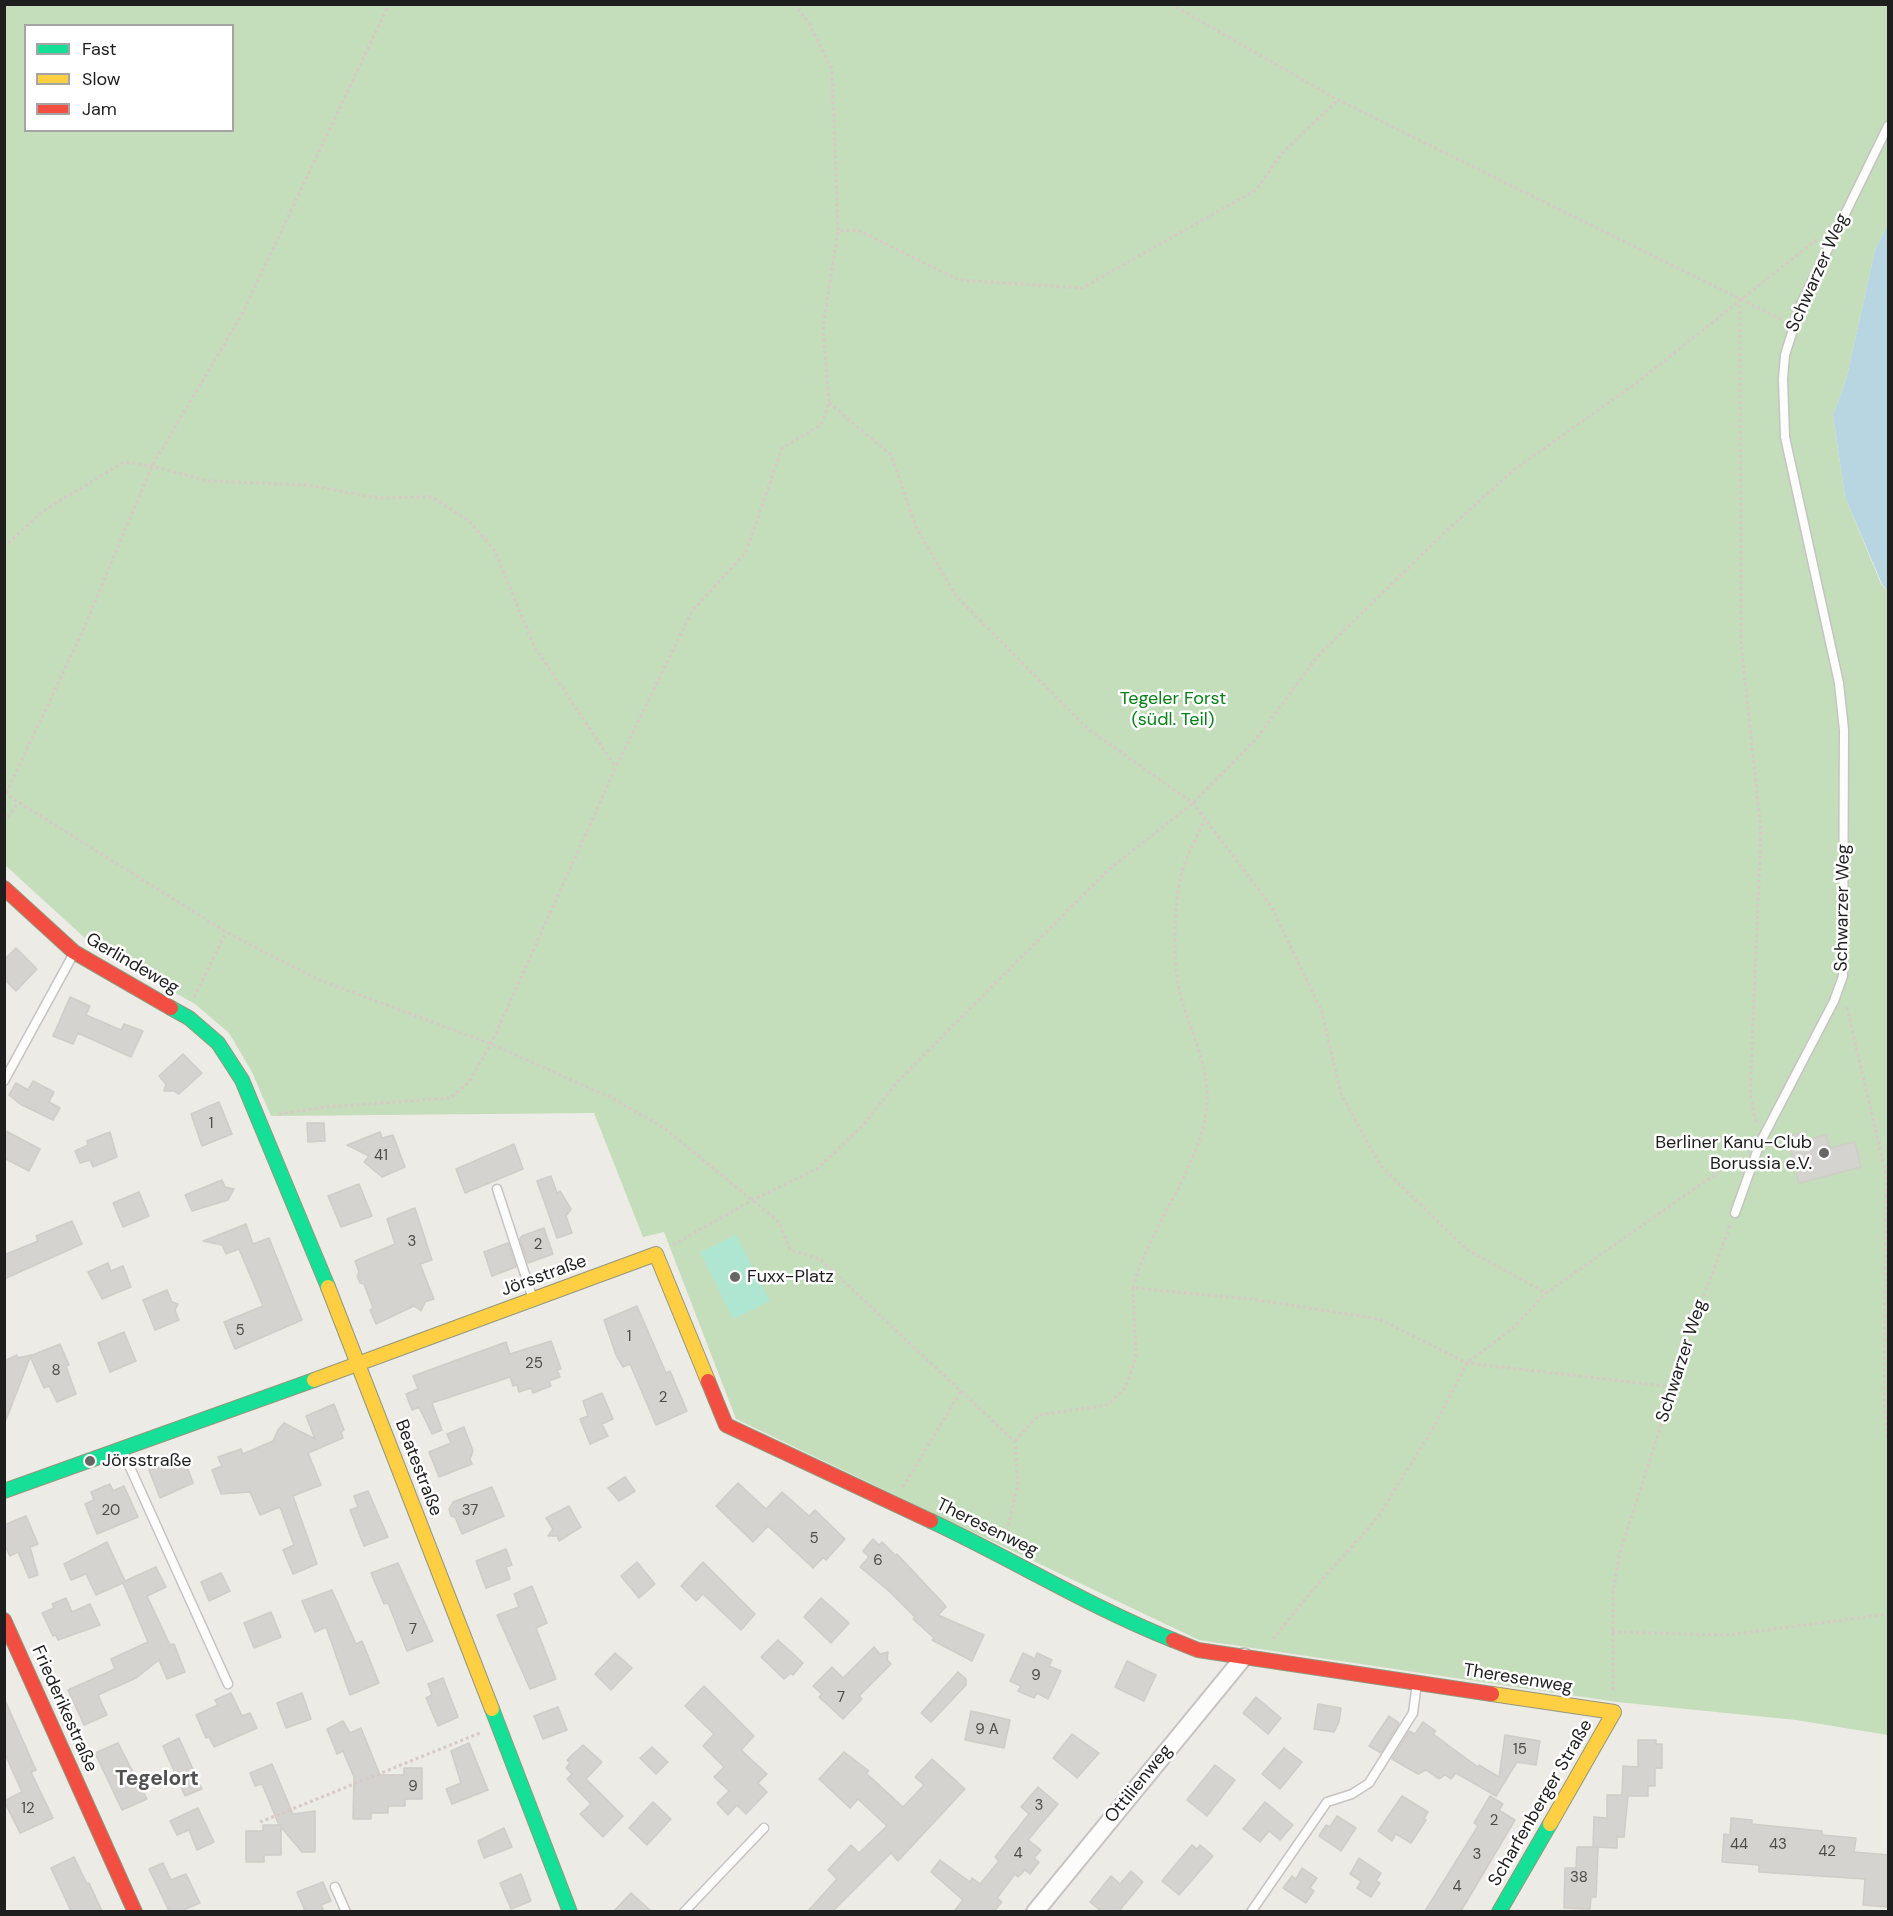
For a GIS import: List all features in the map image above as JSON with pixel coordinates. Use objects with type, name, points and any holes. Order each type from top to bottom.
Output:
[{"type":"street","name":"Gerlindeweg","points":[[4,888],[74,952],[189,1018],[218,1043]]},
{"type":"street","name":"Beatestraße","points":[[218,1043],[242,1080],[260,1117],[359,1364],[570,1911]]},
{"type":"street","name":"Jörsstraße","points":[[4,1491],[359,1364],[656,1254]]},
{"type":"street","name":"Theresenweg","points":[[656,1254],[726,1425],[1001,1554],[1140,1627],[1198,1650],[1614,1712]]},
{"type":"street","name":"Friederikestraße","points":[[4,1620],[135,1911]]},
{"type":"street","name":"Ottilienweg","points":[[1035,1911],[1244,1657]]},
{"type":"street","name":"Scharfenberger Straße","points":[[1499,1911],[1614,1712]]},
{"type":"lane","name":"Schwarzer Weg","points":[[1735,1213],[1760,1143],[1834,1001],[1842,976],[1844,730],[1839,683],[1785,438],[1784,371],[1794,326],[1839,223],[1888,126]]},
{"type":"lane","points":[[4,1081],[74,952]]},
{"type":"lane","points":[[497,1189],[534,1299]]},
{"type":"lane","points":[[121,1449],[228,1684]]},
{"type":"lane","points":[[1251,1911],[1327,1802],[1352,1794],[1369,1783],[1413,1713],[1417,1682]]},
{"type":"lane","points":[[684,1911],[764,1828]]},
{"type":"lane","points":[[336,1887],[346,1911]]},
{"type":"path","points":[[389,4],[241,316],[152,466],[81,635],[5,793],[226,932],[317,979],[491,1044],[614,1100],[664,1128],[754,1199],[779,1222],[790,1250],[820,1259],[1015,1442],[1018,1485],[1001,1554]]},
{"type":"path","points":[[260,1117],[326,1107],[450,1098],[469,1082],[491,1044],[616,767],[692,611],[746,552],[782,448],[821,425],[829,403],[823,327],[838,231],[832,69],[808,21],[794,4]]},
{"type":"path","points":[[1171,4],[1338,100],[1794,326]]},
{"type":"path","points":[[838,231],[858,230],[959,280],[1082,288],[1256,190],[1283,152],[1338,100]]},
{"type":"path","points":[[656,1254],[754,1199],[817,1169],[863,1125],[899,1080],[1107,871],[1192,803],[1256,739],[1317,657],[1444,532],[1515,469],[1639,381],[1740,298],[1839,223]]},
{"type":"path","points":[[1270,1644],[1306,1598],[1378,1517],[1436,1425],[1467,1363],[1513,1328],[1546,1293],[1760,1143],[1750,1094],[1761,831],[1741,643],[1740,298]]},
{"type":"path","points":[[829,403],[891,455],[916,526],[956,596],[1088,729],[1192,803],[1271,906],[1322,1012],[1341,1095],[1380,1165],[1466,1249],[1546,1293]]},
{"type":"path","points":[[4,547],[43,511],[124,462],[152,466],[208,481],[308,485],[377,498],[432,497],[469,521],[495,551],[534,646],[616,767]]},
{"type":"path","points":[[4,822],[18,803]]},
{"type":"path","points":[[1015,1442],[1039,1415],[1107,1405],[1125,1388],[1136,1358],[1133,1288],[1140,1262],[1202,1135],[1207,1094],[1199,1053],[1178,983],[1176,912],[1182,874],[1204,820]]},
{"type":"path","points":[[189,1018],[196,989],[226,932]]},
{"type":"path","points":[[1847,1005],[1886,1175],[1884,1402],[1888,1440]]},
{"type":"path","name":"Schwarzer Weg","points":[[1614,1712],[1613,1592],[1620,1552],[1673,1387],[1735,1213]]},
{"type":"path","points":[[1133,1288],[1251,1299],[1379,1319],[1467,1363],[1673,1387]]},
{"type":"path","points":[[893,1502],[961,1391]]},
{"type":"path","points":[[1612,1632],[1729,1635],[1888,1614]]},
{"type":"path","points":[[260,1822],[499,1726]]},
{"type":"green space","name":"Tegeler Forst (südl. Teil)","points":[[4,5],[1888,5],[1888,224],[1875,250],[1846,380],[1833,415],[1845,497],[1881,584],[1888,592],[1888,1735],[1796,1720],[1617,1702],[1199,1640],[736,1419],[664,1232],[643,1237],[594,1113],[271,1116],[252,1072],[229,1033],[195,1004],[98,950],[5,865]]},
{"type":"green space","name":"Fuxx-Platz","points":[[736,1235],[770,1301],[733,1319],[700,1252]]},
{"type":"water","points":[[1888,224],[1888,592],[1882,584],[1845,497],[1833,415],[1846,380],[1875,250]]},
{"type":"building","points":[[16,948],[37,969],[16,991],[4,979],[4,960]]},
{"type":"building","points":[[70,997],[90,1006],[86,1015],[121,1030],[124,1024],[143,1031],[131,1057],[78,1033],[73,1044],[53,1036]]},
{"type":"building","points":[[183,1054],[202,1073],[179,1094],[174,1091],[164,1091],[166,1084],[159,1076]]},
{"type":"building","points":[[33,1081],[54,1092],[49,1102],[60,1108],[53,1120],[20,1104],[9,1095],[16,1083],[28,1090]]},
{"type":"building","points":[[219,1102],[232,1134],[202,1146],[191,1114]]},
{"type":"building","points":[[307,1123],[324,1123],[325,1141],[308,1142]]},
{"type":"building","points":[[4,1130],[40,1149],[29,1171],[4,1158]]},
{"type":"building","points":[[110,1132],[117,1157],[93,1167],[90,1160],[80,1163],[75,1151],[88,1145],[87,1141]]},
{"type":"building","points":[[380,1132],[382,1138],[393,1135],[405,1167],[382,1177],[364,1162],[369,1156],[347,1145]]},
{"type":"building","name":"Berliner Kanu-Club Borussia e.V.","points":[[1805,1132],[1807,1140],[1826,1135],[1830,1148],[1855,1142],[1861,1167],[1799,1183],[1787,1136]]},
{"type":"building","points":[[514,1144],[523,1169],[465,1193],[456,1169]]},
{"type":"building","points":[[551,1176],[557,1193],[560,1191],[571,1209],[566,1216],[572,1233],[557,1238],[537,1181]]},
{"type":"building","points":[[222,1180],[225,1187],[234,1189],[228,1200],[192,1211],[185,1195]]},
{"type":"building","points":[[359,1184],[372,1216],[341,1227],[328,1196]]},
{"type":"building","points":[[139,1192],[149,1216],[123,1227],[113,1203]]},
{"type":"building","points":[[415,1208],[432,1260],[420,1264],[434,1299],[425,1302],[421,1311],[414,1306],[376,1324],[364,1284],[360,1283],[357,1276],[359,1272],[355,1261],[395,1244],[387,1219]]},
{"type":"building","points":[[72,1221],[82,1244],[4,1279],[4,1255],[38,1241],[36,1236]]},
{"type":"building","points":[[246,1224],[253,1244],[269,1238],[302,1320],[235,1349],[224,1322],[263,1306],[239,1249],[226,1254],[222,1245],[203,1241]]},
{"type":"building","points":[[544,1228],[553,1254],[528,1263],[520,1239],[522,1236]]},
{"type":"building","points":[[508,1243],[516,1267],[492,1276],[484,1252]]},
{"type":"building","points":[[108,1263],[111,1271],[123,1266],[131,1287],[102,1299],[88,1272]]},
{"type":"building","points":[[167,1290],[172,1302],[178,1304],[175,1310],[179,1320],[155,1330],[143,1300]]},
{"type":"building","points":[[637,1306],[666,1373],[670,1371],[687,1411],[656,1425],[630,1364],[623,1367],[616,1355],[604,1320]]},
{"type":"building","points":[[124,1332],[136,1361],[110,1372],[98,1343]]},
{"type":"building","points":[[551,1341],[561,1369],[557,1370],[560,1377],[549,1381],[551,1386],[533,1393],[531,1388],[519,1392],[517,1385],[513,1386],[510,1377],[432,1403],[442,1430],[432,1434],[419,1407],[412,1410],[406,1394],[418,1389],[413,1376],[506,1342],[510,1354]]},
{"type":"building","points":[[60,1344],[69,1365],[66,1366],[76,1394],[57,1402],[49,1386],[44,1388],[30,1356]]},
{"type":"building","points":[[17,1355],[18,1358],[31,1355],[6,1420],[4,1361]]},
{"type":"building","points":[[602,1393],[613,1419],[602,1424],[608,1436],[590,1444],[580,1419],[588,1416],[583,1401]]},
{"type":"building","points":[[334,1404],[344,1430],[341,1432],[343,1438],[308,1453],[321,1485],[293,1496],[317,1564],[293,1574],[283,1550],[294,1545],[280,1507],[260,1515],[250,1492],[221,1494],[212,1470],[222,1466],[218,1457],[241,1449],[243,1454],[273,1441],[284,1423],[315,1439],[306,1416]]},
{"type":"building","points":[[464,1427],[473,1451],[470,1459],[472,1464],[439,1477],[429,1452],[451,1443],[447,1434]]},
{"type":"building","points":[[184,1458],[193,1483],[160,1498],[149,1470]]},
{"type":"building","points":[[625,1477],[635,1491],[619,1501],[608,1488]]},
{"type":"building","points":[[738,1483],[766,1509],[782,1492],[809,1516],[815,1510],[845,1539],[826,1560],[823,1558],[813,1568],[768,1526],[753,1542],[716,1506]]},
{"type":"building","points":[[110,1484],[113,1491],[124,1486],[138,1517],[97,1534],[85,1504],[94,1500],[91,1492]]},
{"type":"building","points":[[492,1487],[504,1516],[462,1534],[449,1509],[453,1502]]},
{"type":"building","points":[[368,1491],[388,1537],[364,1546],[350,1510],[358,1507],[354,1496]]},
{"type":"building","points":[[569,1506],[581,1527],[559,1541],[557,1536],[548,1536],[553,1529],[546,1518]]},
{"type":"building","points":[[26,1516],[38,1544],[30,1547],[38,1575],[29,1578],[18,1552],[10,1556],[4,1544],[4,1525]]},
{"type":"building","points":[[873,1539],[879,1545],[882,1542],[896,1556],[897,1554],[942,1602],[946,1607],[938,1615],[984,1635],[972,1661],[932,1640],[934,1638],[913,1619],[915,1617],[860,1567],[869,1557],[863,1551]]},
{"type":"building","points":[[107,1542],[125,1581],[156,1567],[166,1587],[147,1596],[170,1645],[174,1644],[185,1672],[167,1679],[159,1660],[136,1678],[98,1695],[107,1715],[84,1725],[68,1690],[115,1669],[111,1659],[148,1642],[123,1583],[96,1595],[86,1574],[71,1580],[64,1564]]},
{"type":"building","points":[[506,1549],[512,1565],[506,1567],[510,1579],[486,1588],[476,1561]]},
{"type":"building","points":[[637,1562],[655,1584],[639,1598],[621,1576]]},
{"type":"building","points":[[703,1562],[755,1614],[741,1630],[703,1594],[696,1601],[681,1586]]},
{"type":"building","points":[[398,1563],[433,1641],[407,1651],[388,1603],[384,1604],[371,1573]]},
{"type":"building","points":[[221,1573],[230,1591],[209,1601],[201,1582]]},
{"type":"building","points":[[532,1586],[547,1623],[536,1628],[556,1679],[530,1689],[497,1615],[519,1607],[514,1594]]},
{"type":"building","points":[[332,1590],[356,1644],[362,1641],[379,1683],[350,1695],[326,1627],[315,1632],[302,1601]]},
{"type":"building","points":[[66,1598],[72,1612],[90,1604],[100,1625],[58,1640],[56,1635],[53,1636],[42,1613],[54,1608],[52,1604]]},
{"type":"building","points":[[821,1598],[849,1623],[831,1643],[804,1617]]},
{"type":"building","points":[[271,1612],[281,1637],[254,1648],[244,1623]]},
{"type":"building","points":[[778,1640],[803,1663],[793,1675],[791,1673],[784,1679],[761,1657]]},
{"type":"building","points":[[874,1647],[880,1654],[888,1652],[887,1660],[891,1664],[859,1696],[862,1699],[843,1719],[819,1697],[822,1694],[813,1686],[832,1667],[843,1678]]},
{"type":"building","points":[[615,1653],[632,1668],[611,1690],[595,1674]]},
{"type":"building","points":[[1023,1653],[1035,1659],[1037,1653],[1052,1660],[1049,1666],[1061,1671],[1048,1699],[1037,1693],[1034,1698],[1018,1691],[1021,1686],[1010,1681]]},
{"type":"building","points":[[1127,1661],[1156,1675],[1144,1701],[1115,1687]]},
{"type":"building","points":[[958,1672],[966,1679],[966,1685],[931,1722],[921,1713]]},
{"type":"building","points":[[443,1678],[458,1717],[438,1726],[426,1698],[432,1695],[428,1684]]},
{"type":"building","points":[[704,1686],[754,1736],[741,1750],[767,1774],[758,1783],[767,1792],[746,1814],[737,1805],[728,1815],[717,1803],[729,1791],[714,1777],[724,1767],[703,1746],[714,1734],[685,1706]]},
{"type":"building","points":[[231,1693],[242,1716],[250,1713],[257,1728],[214,1747],[209,1737],[206,1738],[196,1715],[218,1705],[215,1700]]},
{"type":"building","points":[[302,1693],[311,1719],[286,1728],[277,1703]]},
{"type":"building","points":[[1256,1697],[1281,1718],[1268,1734],[1243,1713]]},
{"type":"building","points":[[4,1698],[36,1770],[31,1772],[53,1818],[20,1833],[4,1801],[22,1792],[4,1752]]},
{"type":"building","points":[[1318,1704],[1341,1708],[1339,1722],[1334,1732],[1314,1729]]},
{"type":"building","points":[[558,1707],[567,1730],[543,1739],[534,1716]]},
{"type":"building","points":[[971,1711],[1010,1720],[1004,1748],[965,1740]]},
{"type":"building","points":[[1389,1716],[1399,1723],[1381,1753],[1369,1746]]},
{"type":"building","points":[[343,1721],[350,1733],[361,1728],[380,1775],[404,1775],[404,1768],[422,1768],[422,1799],[405,1799],[405,1806],[388,1806],[388,1813],[371,1813],[371,1819],[353,1819],[354,1777],[343,1751],[337,1754],[327,1729]]},
{"type":"building","points":[[1423,1722],[1436,1731],[1433,1734],[1478,1767],[1479,1765],[1499,1777],[1505,1735],[1540,1741],[1536,1765],[1517,1762],[1496,1796],[1456,1773],[1451,1779],[1445,1775],[1439,1779],[1426,1770],[1418,1774],[1392,1759],[1409,1731],[1415,1734]]},
{"type":"building","points":[[1072,1734],[1099,1753],[1077,1778],[1053,1758]]},
{"type":"building","points":[[179,1738],[202,1789],[185,1796],[163,1746]]},
{"type":"building","points":[[1638,1740],[1656,1740],[1656,1744],[1662,1744],[1662,1768],[1655,1768],[1655,1786],[1648,1786],[1648,1796],[1628,1796],[1624,1837],[1617,1837],[1617,1848],[1593,1847],[1594,1817],[1607,1818],[1607,1795],[1622,1795],[1623,1766],[1638,1767]]},
{"type":"building","points":[[118,1743],[147,1799],[122,1810],[95,1753]]},
{"type":"building","points":[[469,1743],[488,1790],[452,1804],[446,1789],[461,1783],[451,1751]]},
{"type":"building","points":[[583,1745],[602,1762],[586,1779],[623,1816],[603,1837],[580,1814],[591,1804],[567,1779],[572,1774],[566,1768],[570,1763],[567,1760]]},
{"type":"building","points":[[652,1747],[668,1762],[656,1774],[640,1758]]},
{"type":"building","points":[[1284,1748],[1302,1762],[1280,1789],[1262,1774]]},
{"type":"building","points":[[844,1752],[869,1771],[866,1773],[903,1807],[924,1785],[915,1777],[932,1759],[965,1789],[898,1861],[891,1853],[833,1911],[808,1911],[837,1879],[828,1870],[851,1845],[859,1853],[887,1826],[858,1799],[850,1808],[819,1779]]},
{"type":"building","points":[[272,1764],[293,1814],[315,1811],[315,1852],[302,1852],[281,1827],[281,1855],[264,1855],[264,1862],[246,1862],[246,1831],[263,1831],[263,1825],[279,1825],[262,1784],[255,1786],[250,1773]]},
{"type":"building","points":[[1215,1765],[1235,1780],[1207,1816],[1187,1800]]},
{"type":"building","points":[[1038,1787],[1058,1804],[1028,1840],[1041,1850],[1034,1858],[1039,1862],[1030,1874],[1025,1870],[1018,1877],[1015,1874],[997,1898],[1002,1902],[994,1911],[954,1911],[963,1900],[931,1872],[940,1860],[970,1882],[972,1878],[980,1884],[999,1861],[995,1857],[1029,1814],[1021,1807]]},
{"type":"building","points":[[1402,1796],[1428,1812],[1424,1819],[1426,1820],[1411,1843],[1396,1834],[1392,1841],[1378,1831]]},
{"type":"building","points":[[1490,1796],[1503,1804],[1499,1810],[1515,1820],[1461,1911],[1425,1911],[1478,1826],[1474,1823]]},
{"type":"building","points":[[653,1802],[671,1819],[647,1845],[629,1828]]},
{"type":"building","points":[[1265,1802],[1293,1825],[1280,1840],[1269,1831],[1260,1842],[1243,1829]]},
{"type":"building","points":[[198,1808],[214,1842],[197,1850],[189,1830],[177,1835],[170,1821]]},
{"type":"building","points":[[1337,1816],[1356,1828],[1341,1851],[1319,1836],[1326,1825],[1330,1827]]},
{"type":"building","points":[[1731,1818],[1752,1820],[1752,1824],[1822,1831],[1822,1835],[1856,1838],[1854,1852],[1888,1855],[1888,1907],[1863,1905],[1865,1879],[1759,1872],[1759,1865],[1722,1862],[1724,1834],[1730,1835]]},
{"type":"building","points":[[504,1828],[512,1847],[484,1858],[478,1841]]},
{"type":"building","points":[[1192,1845],[1197,1849],[1200,1845],[1213,1856],[1179,1895],[1162,1881]]},
{"type":"building","points":[[1577,1847],[1598,1847],[1596,1897],[1591,1897],[1590,1909],[1564,1908],[1565,1868],[1576,1868]]},
{"type":"building","points":[[74,1857],[102,1911],[71,1911],[51,1868]]},
{"type":"building","points":[[1359,1858],[1381,1873],[1376,1881],[1380,1883],[1371,1897],[1357,1888],[1361,1881],[1350,1874]]},
{"type":"building","points":[[163,1863],[171,1880],[186,1874],[200,1903],[181,1911],[169,1911],[149,1869]]},
{"type":"building","points":[[1302,1868],[1317,1878],[1310,1888],[1314,1891],[1306,1903],[1283,1888],[1292,1876],[1296,1879]]},
{"type":"building","points":[[1131,1871],[1143,1882],[1119,1911],[1101,1911],[1090,1902],[1111,1876],[1120,1884]]},
{"type":"building","points":[[521,1874],[531,1901],[511,1909],[500,1883]]},
{"type":"building","points":[[323,1882],[331,1901],[321,1905],[324,1911],[305,1911],[297,1892]]},
{"type":"building","points":[[631,1893],[651,1911],[614,1911]]},
{"type":"traffic: fast","points":[[171,1008],[189,1018],[218,1043],[242,1080],[328,1287]]},
{"type":"traffic: fast","points":[[4,1491],[314,1380]]},
{"type":"traffic: fast","points":[[931,1521],[1081,1598],[1173,1640]]},
{"type":"traffic: fast","points":[[492,1709],[570,1912]]},
{"type":"traffic: fast","points":[[1499,1912],[1550,1824]]},
{"type":"traffic: slow","points":[[314,1380],[656,1254],[708,1381]]},
{"type":"traffic: slow","points":[[328,1287],[492,1709]]},
{"type":"traffic: slow","points":[[1492,1694],[1614,1712],[1550,1824]]},
{"type":"traffic: jam","points":[[4,888],[74,952],[171,1008]]},
{"type":"traffic: jam","points":[[708,1381],[726,1425],[931,1521]]},
{"type":"traffic: jam","points":[[4,1620],[135,1912]]},
{"type":"traffic: jam","points":[[1173,1640],[1198,1650],[1492,1694]]},
{"type":"place","name":"Berliner Kanu-Club Borussia e.V.","points":[[1824,1153]]},
{"type":"place","name":"Fuxx-Platz","points":[[735,1277]]},
{"type":"place","name":"Jörsstraße","points":[[90,1461]]},
{"type":"district","name":"Tegelort","points":[[157,1779]]}]
